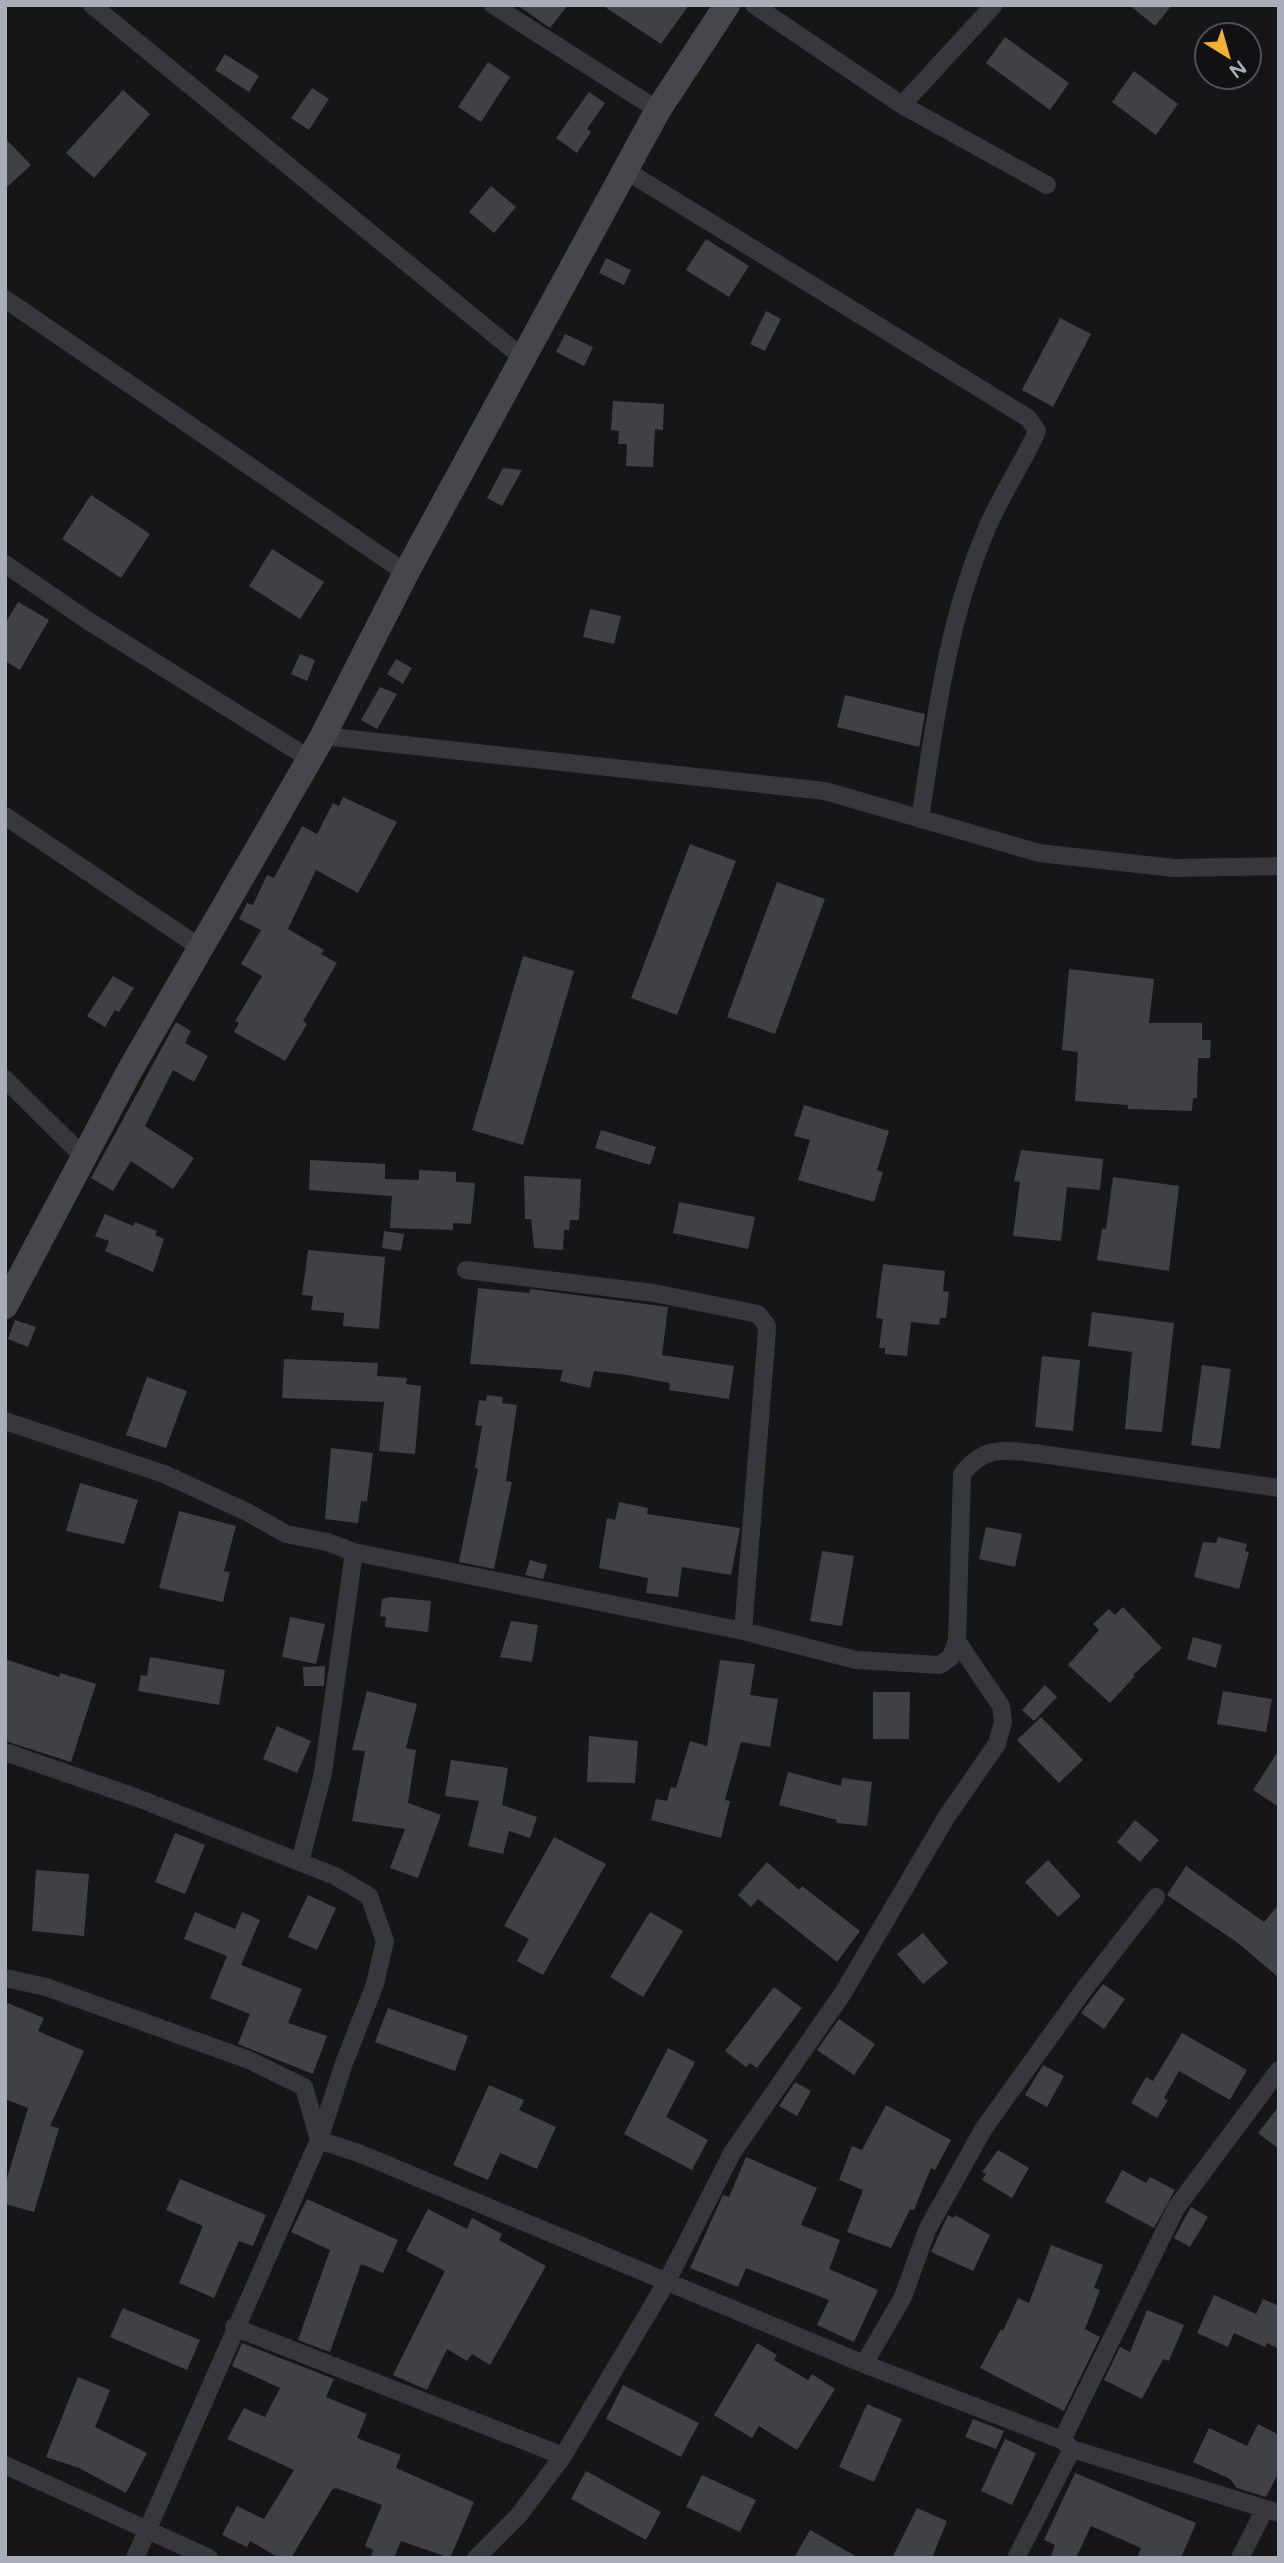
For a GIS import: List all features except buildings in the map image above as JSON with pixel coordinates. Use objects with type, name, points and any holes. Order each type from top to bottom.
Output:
[{"type":"street","points":[[92,5],[523,358]]},
{"type":"street","points":[[493,5],[658,110]]},
{"type":"street","points":[[5,1306],[84,1157],[323,736],[406,572],[658,110],[726,5]]},
{"type":"street","points":[[754,5],[902,105],[1047,185]]},
{"type":"street","points":[[902,105],[994,5]]},
{"type":"street","points":[[625,170],[1034,423],[1037,430],[988,525],[968,580],[933,732],[920,818]]},
{"type":"street","points":[[5,299],[406,572]]},
{"type":"street","points":[[5,564],[87,620],[310,759]]},
{"type":"street","points":[[323,736],[825,791],[1039,853],[1174,868],[1279,866]]},
{"type":"street","points":[[5,816],[201,948]]},
{"type":"street","points":[[5,1079],[84,1157]]},
{"type":"street","points":[[466,1270],[654,1293],[758,1314],[766,1326],[766,1344],[743,1631]]},
{"type":"street","points":[[5,1421],[164,1474],[247,1512],[286,1534],[327,1542],[354,1552],[743,1631],[856,1660],[927,1666],[940,1665],[951,1657],[957,1641],[961,1484],[962,1474],[975,1457],[998,1450],[1034,1453],[1279,1488]]},
{"type":"street","points":[[300,1862],[323,1773],[354,1552]]},
{"type":"street","points":[[475,2558],[519,2515],[563,2456],[666,2283],[732,2153],[843,1993],[947,1816],[998,1744],[1003,1722],[1001,1706],[957,1641]]},
{"type":"street","points":[[5,1752],[135,1797],[335,1876],[369,1896],[385,1941],[375,1984],[343,2066],[319,2140],[234,2327],[135,2558]]},
{"type":"street","points":[[864,2364],[903,2297],[928,2230],[984,2128],[1085,1988],[1156,1897]]},
{"type":"street","points":[[5,1978],[46,1987],[249,2060],[304,2087],[319,2140]]},
{"type":"street","points":[[1016,2558],[1176,2208],[1279,2070]]},
{"type":"street","points":[[319,2140],[361,2154],[666,2283],[1067,2444],[1272,2511],[1240,2558]]},
{"type":"street","points":[[234,2327],[563,2456]]},
{"type":"street","points":[[5,2465],[209,2558]]}]
